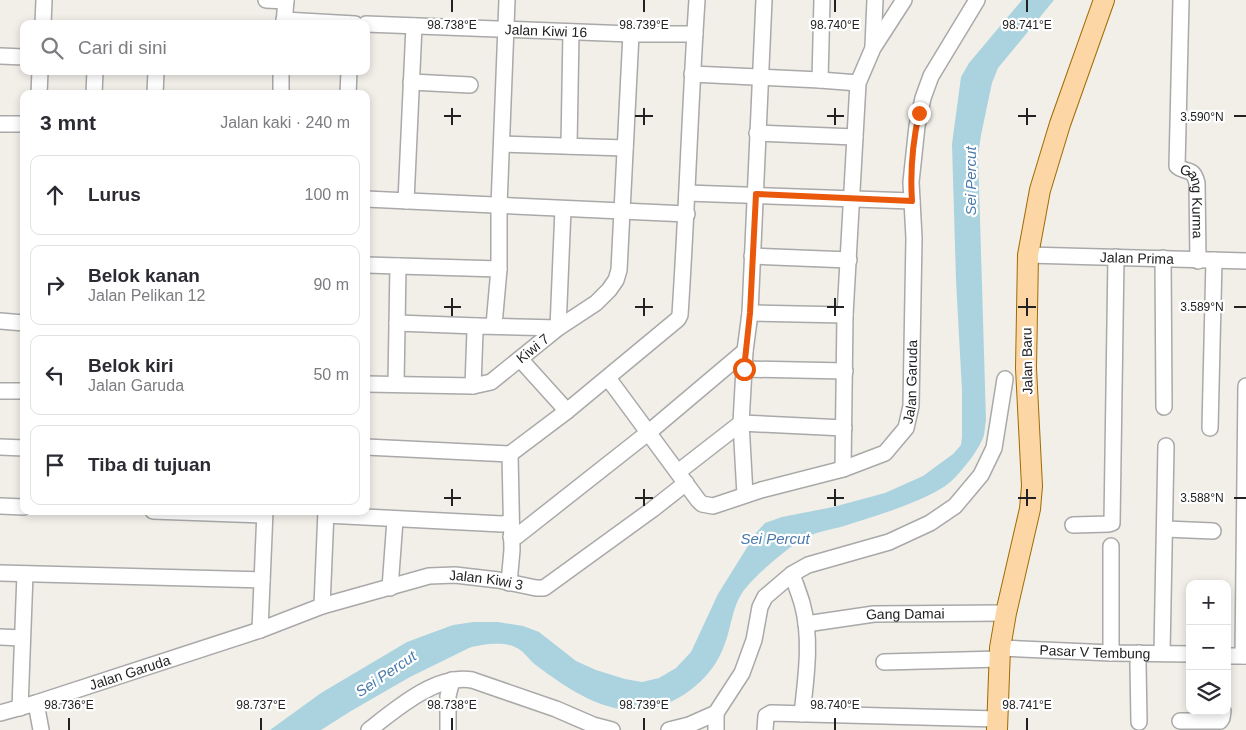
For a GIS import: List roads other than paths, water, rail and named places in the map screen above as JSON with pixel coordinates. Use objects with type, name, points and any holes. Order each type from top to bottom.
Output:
[{"type":"main road","name":"Jalan Baru","points":[[997,725],[1000,653],[1006,613],[1030,509],[1032,486],[1026,368],[1028,255],[1040,190],[1060,124],[1104,0]]},
{"type":"street","points":[[43,20],[44,0]]},
{"type":"street","points":[[266,0],[286,0],[284,20]]},
{"type":"street","points":[[494,325],[499,269],[499,206],[507,0]]},
{"type":"street","points":[[370,447],[510,454],[567,411],[675,322],[680,315],[687,214],[692,74],[697,0]]},
{"type":"street","points":[[745,495],[740,423],[745,351],[750,313],[764,0]]},
{"type":"street","points":[[820,80],[822,0]]},
{"type":"street","points":[[873,48],[875,0]]},
{"type":"street","points":[[843,469],[845,315],[858,84],[873,48],[904,0]]},
{"type":"street","name":"Jalan Garuda","points":[[608,378],[698,500],[707,506],[713,506],[745,495],[843,469],[886,453],[906,428],[910,413],[913,358],[914,238],[911,182],[916,126],[926,86],[978,0]]},
{"type":"street","name":"Gang Kurma","points":[[1181,0],[1177,166],[1180,169],[1191,172],[1195,176],[1197,183],[1198,261]]},
{"type":"street","name":"Jalan Kiwi 16","points":[[370,24],[631,34],[695,34]]},
{"type":"street","points":[[406,201],[414,26]]},
{"type":"street","points":[[569,146],[571,32]]},
{"type":"street","name":"Kiwi 7","points":[[370,384],[473,386],[491,382],[558,328],[596,303],[609,290],[616,280],[619,270],[631,34]]},
{"type":"street","points":[[0,56],[20,57]]},
{"type":"street","points":[[692,74],[820,80],[858,84]]},
{"type":"street","points":[[39,90],[40,75]]},
{"type":"street","points":[[94,90],[95,75]]},
{"type":"street","points":[[155,90],[156,75]]},
{"type":"street","points":[[281,90],[282,75]]},
{"type":"street","points":[[348,90],[350,75]]},
{"type":"street","points":[[411,82],[470,85]]},
{"type":"street","points":[[0,124],[20,124]]},
{"type":"street","points":[[757,133],[855,137]]},
{"type":"street","points":[[502,144],[625,148]]},
{"type":"street","points":[[688,193],[912,201]]},
{"type":"street","points":[[370,199],[687,214]]},
{"type":"street","points":[[397,323],[558,328],[563,208]]},
{"type":"street","name":"Jalan Prima","points":[[1028,255],[1246,261]]},
{"type":"street","points":[[752,256],[848,260]]},
{"type":"street","points":[[1073,525],[1112,523],[1116,257]]},
{"type":"street","points":[[1163,258],[1164,407]]},
{"type":"street","points":[[1210,428],[1214,260]]},
{"type":"street","points":[[370,265],[499,269]]},
{"type":"street","points":[[396,384],[398,266]]},
{"type":"street","points":[[750,313],[845,315]]},
{"type":"street","points":[[0,321],[20,323]]},
{"type":"street","points":[[473,386],[475,332],[477,326]]},
{"type":"street","points":[[511,537],[517,536],[649,432],[745,351]]},
{"type":"street","points":[[520,358],[567,411]]},
{"type":"street","points":[[744,369],[844,371]]},
{"type":"street","points":[[669,730],[689,725],[716,713],[742,673],[754,640],[760,607],[765,597],[792,574],[808,565],[889,542],[930,523],[955,506],[981,475],[994,448],[1005,379]]},
{"type":"street","points":[[1231,656],[1245,656],[1246,386]]},
{"type":"street","points":[[0,391],[20,391]]},
{"type":"street","points":[[740,423],[844,428]]},
{"type":"street","name":"Jalan Kiwi 3","points":[[260,630],[322,606],[430,576],[479,578],[539,588],[546,586],[653,509],[682,478],[740,423]]},
{"type":"street","points":[[1162,654],[1166,529],[1166,446]]},
{"type":"street","points":[[0,447],[20,448]]},
{"type":"street","points":[[509,582],[511,537],[510,454]]},
{"type":"street","points":[[0,506],[20,507]]},
{"type":"street","points":[[260,630],[264,515]]},
{"type":"street","points":[[322,606],[326,515]]},
{"type":"street","points":[[346,515],[395,520],[502,524],[511,522]]},
{"type":"street","points":[[390,588],[395,520]]},
{"type":"street","points":[[1166,529],[1213,530]]},
{"type":"street","points":[[1111,546],[1111,653]]},
{"type":"street","points":[[0,573],[262,580]]},
{"type":"street","points":[[20,708],[25,574]]},
{"type":"street","points":[[792,574],[802,604],[806,624],[807,658],[802,714]]},
{"type":"street","name":"Gang Damai","points":[[806,624],[874,614],[1006,613]]},
{"type":"street","name":"Jalan Garuda","points":[[0,713],[260,630]]},
{"type":"street","points":[[0,637],[22,638]]},
{"type":"street","name":"Pasar V Tembung","points":[[884,662],[1000,653],[1186,654]]},
{"type":"street","points":[[1139,722],[1138,664],[1140,653]]},
{"type":"street","points":[[369,730],[424,691],[452,680],[463,678],[556,709],[593,725],[612,730]]},
{"type":"street","points":[[448,730],[448,696],[452,680]]},
{"type":"street","points":[[36,703],[41,730]]},
{"type":"street","points":[[716,713],[716,730]]},
{"type":"street","points":[[765,730],[765,718],[768,714],[802,714],[997,725]]},
{"type":"street","points":[[1180,721],[1220,721],[1222,715]]},
{"type":"water","name":"Sei Percut","points":[[1022,0],[1054,0],[998,68],[992,83],[978,156],[986,420],[982,441],[964,468],[949,483],[927,496],[899,508],[811,535],[786,551],[761,572],[742,593],[736,605],[724,646],[719,657],[704,678],[685,694],[662,706],[634,710],[604,705],[562,684],[537,666],[517,648],[506,644],[493,644],[469,648],[410,677],[321,730],[270,730],[321,693],[407,642],[453,625],[474,622],[498,622],[523,626],[539,632],[576,661],[596,670],[625,679],[642,682],[659,678],[676,668],[691,652],[718,594],[756,533],[765,523],[782,517],[833,507],[885,493],[923,476],[953,454],[961,445],[962,436],[962,391],[956,280],[952,144],[961,77],[969,63]]}]
